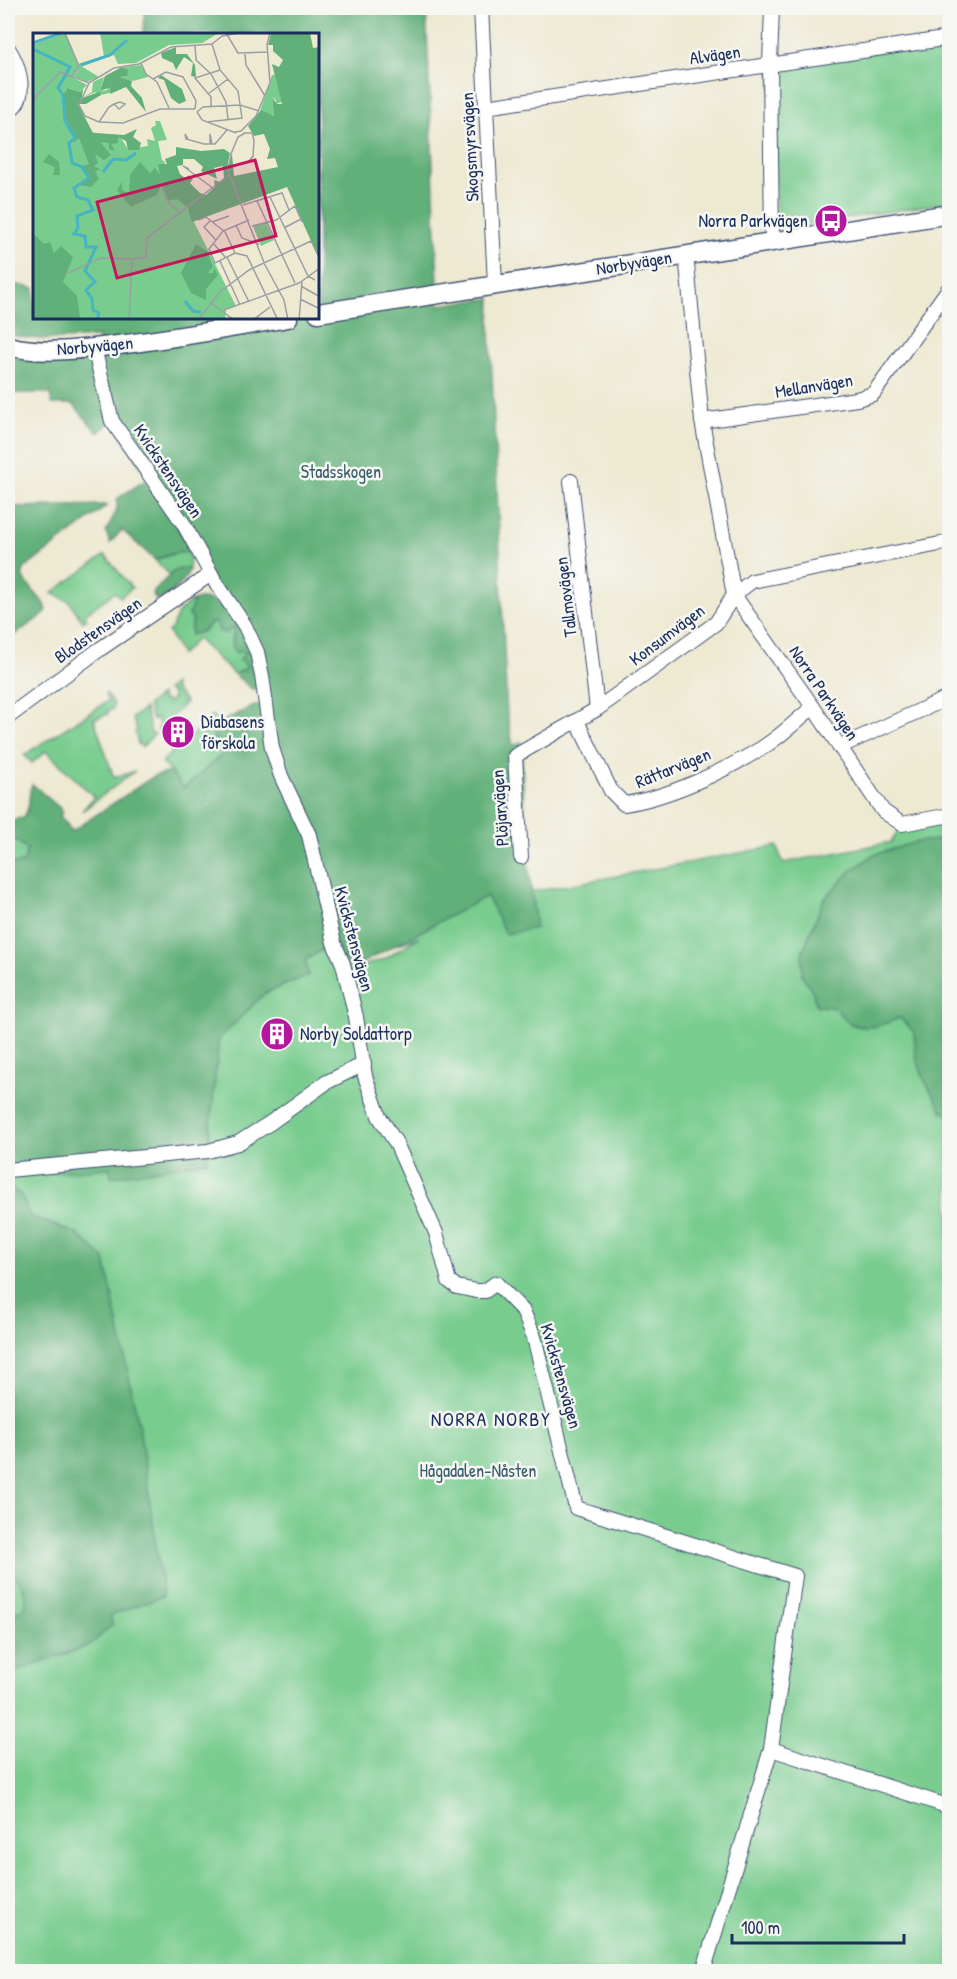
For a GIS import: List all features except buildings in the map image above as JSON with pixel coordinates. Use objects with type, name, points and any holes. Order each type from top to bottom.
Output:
[{"type":"street","name":"Skogsmyrsvägen","points":[[481,8],[495,284]]},
{"type":"street","points":[[772,8],[770,64],[772,242]]},
{"type":"street","name":"Alvägen","points":[[486,107],[950,38]]},
{"type":"street","points":[[8,48],[15,59],[21,86],[18,99],[8,111]]},
{"type":"street","name":"Norbyvägen","points":[[320,313],[950,214]]},
{"type":"street","name":"Norra Parkvägen","points":[[686,254],[702,421],[734,595],[883,811],[902,824],[950,815]]},
{"type":"street","name":"Mellanvägen","points":[[702,421],[857,399],[873,394],[950,288]]},
{"type":"street","name":"Norbyvägen","points":[[8,346],[53,351],[94,348],[186,337],[277,320]]},
{"type":"street","name":"Kvickstensvägen","points":[[94,348],[112,421],[183,523],[211,574],[245,626],[257,652],[272,748],[281,776],[309,835],[334,943],[343,964],[356,1017],[365,1076],[380,1116],[396,1143],[436,1233],[449,1281],[457,1287],[476,1291],[485,1291],[496,1283],[523,1311],[534,1337],[576,1508],[795,1576],[771,1749]]},
{"type":"street","name":"Tallmovägen","points":[[571,481],[597,709]]},
{"type":"street","name":"Konsumvägen","points":[[515,756],[597,709],[716,623],[734,595],[752,581],[950,542]]},
{"type":"street","name":"Blodstensvägen","points":[[8,717],[100,649],[211,574]]},
{"type":"street","points":[[839,747],[950,697]]},
{"type":"street","name":"Rättarvägen","points":[[577,721],[611,791],[624,804],[645,801],[706,777],[763,747],[813,707]]},
{"type":"street","name":"Plöjarvägen","points":[[515,756],[521,857]]},
{"type":"street","points":[[8,1170],[208,1150],[238,1143],[327,1082],[364,1065]]},
{"type":"street","points":[[703,1971],[771,1749],[950,1807]]},
{"type":"green space","name":"Stadsskogen","points":[[145,8],[426,8],[439,305],[491,298],[490,330],[507,715],[513,746],[521,742],[526,847],[536,928],[505,934],[487,896],[360,964],[346,961],[334,943],[305,960],[309,975],[265,993],[219,1039],[207,1161],[111,1177],[110,1168],[22,1175],[8,1164],[8,867],[12,864],[24,863],[27,849],[13,838],[8,841],[8,826],[13,820],[19,817],[22,819],[25,815],[32,784],[63,811],[60,816],[72,831],[154,776],[170,772],[184,788],[225,752],[213,737],[221,723],[265,703],[257,652],[112,421],[98,433],[73,404],[52,404],[50,393],[8,393],[8,357],[47,360],[88,357],[106,400],[97,362],[98,337],[41,339],[8,334],[8,283],[33,288],[33,320],[320,320],[320,33],[143,33]]},
{"type":"green space","points":[[949,38],[949,202],[777,229],[770,65]]},
{"type":"green space","points":[[144,481],[176,524],[188,552],[170,554],[155,560],[122,530],[110,543],[106,532],[117,509],[117,499]]},
{"type":"green space","points":[[108,505],[24,569],[22,577],[47,610],[8,639],[8,507]]},
{"type":"green space","points":[[180,552],[188,552],[189,570],[175,571],[170,575],[155,560]]},
{"type":"green space","points":[[105,555],[132,588],[120,597],[115,592],[85,614],[87,619],[83,622],[69,601],[52,593]]},
{"type":"green space","points":[[185,568],[189,570],[181,584],[160,600],[156,599],[153,595],[154,591],[174,571]]},
{"type":"green space","points":[[199,599],[213,601],[224,608],[234,619],[248,646],[260,688],[252,689],[234,674],[245,669],[247,665],[240,660],[246,652],[235,652],[232,646],[235,629],[232,628],[227,633],[220,632],[216,622],[211,623],[203,631],[191,635],[193,620],[189,615],[193,603],[190,602]]},
{"type":"green space","points":[[190,602],[193,603],[189,615],[193,619],[191,634],[203,631],[211,623],[216,622],[235,628],[232,646],[246,652],[241,660],[247,665],[245,669],[234,674],[197,639],[181,655],[168,631],[171,630],[178,613]]},
{"type":"green space","points":[[174,684],[175,690],[186,702],[158,730],[157,718],[152,720],[148,705],[161,695],[161,699],[168,702],[172,700],[172,693],[167,690]]},
{"type":"green space","points":[[106,693],[114,704],[113,709],[107,711],[108,714],[94,719],[114,778],[135,771],[82,811],[94,797],[46,751],[32,763],[24,755],[108,701]]},
{"type":"green space","points":[[145,708],[151,733],[155,734],[142,747],[138,744],[135,732],[137,730],[132,718]]},
{"type":"green space","points":[[212,715],[221,723],[213,737],[225,752],[183,789],[162,762]]},
{"type":"green space","name":"Hågadalen-Nåsten","points":[[949,815],[949,839],[916,842],[949,849],[949,1971],[8,1971],[8,964],[242,857],[531,892],[777,846],[783,863],[891,842],[902,824]],"holes":[[[419,937],[385,959],[349,970],[346,962]]]},
{"type":"green space","points":[[13,837],[27,849],[24,863],[12,864],[8,867],[8,841]]},
{"type":"green space","points":[[950,839],[949,1114],[943,1112],[925,1081],[916,1057],[914,1032],[900,1018],[868,1027],[854,1025],[835,1008],[816,1005],[812,990],[802,975],[802,953],[824,899],[851,871],[873,855],[916,842]]},
{"type":"green space","points":[[8,1186],[21,1195],[30,1216],[77,1234],[105,1259],[140,1432],[163,1596],[111,1616],[112,1625],[89,1646],[8,1674],[8,1612],[17,1612],[26,1606],[22,1586],[8,1571]]},
{"type":"place","name":"Norra Parkvägen","points":[[831,221]]},
{"type":"place","name":"Diabasens förskola","points":[[178,732]]},
{"type":"place","name":"Norby Soldattorp","points":[[277,1034]]},
{"type":"district","name":"NORRA NORBY","points":[[491,1419]]}]
